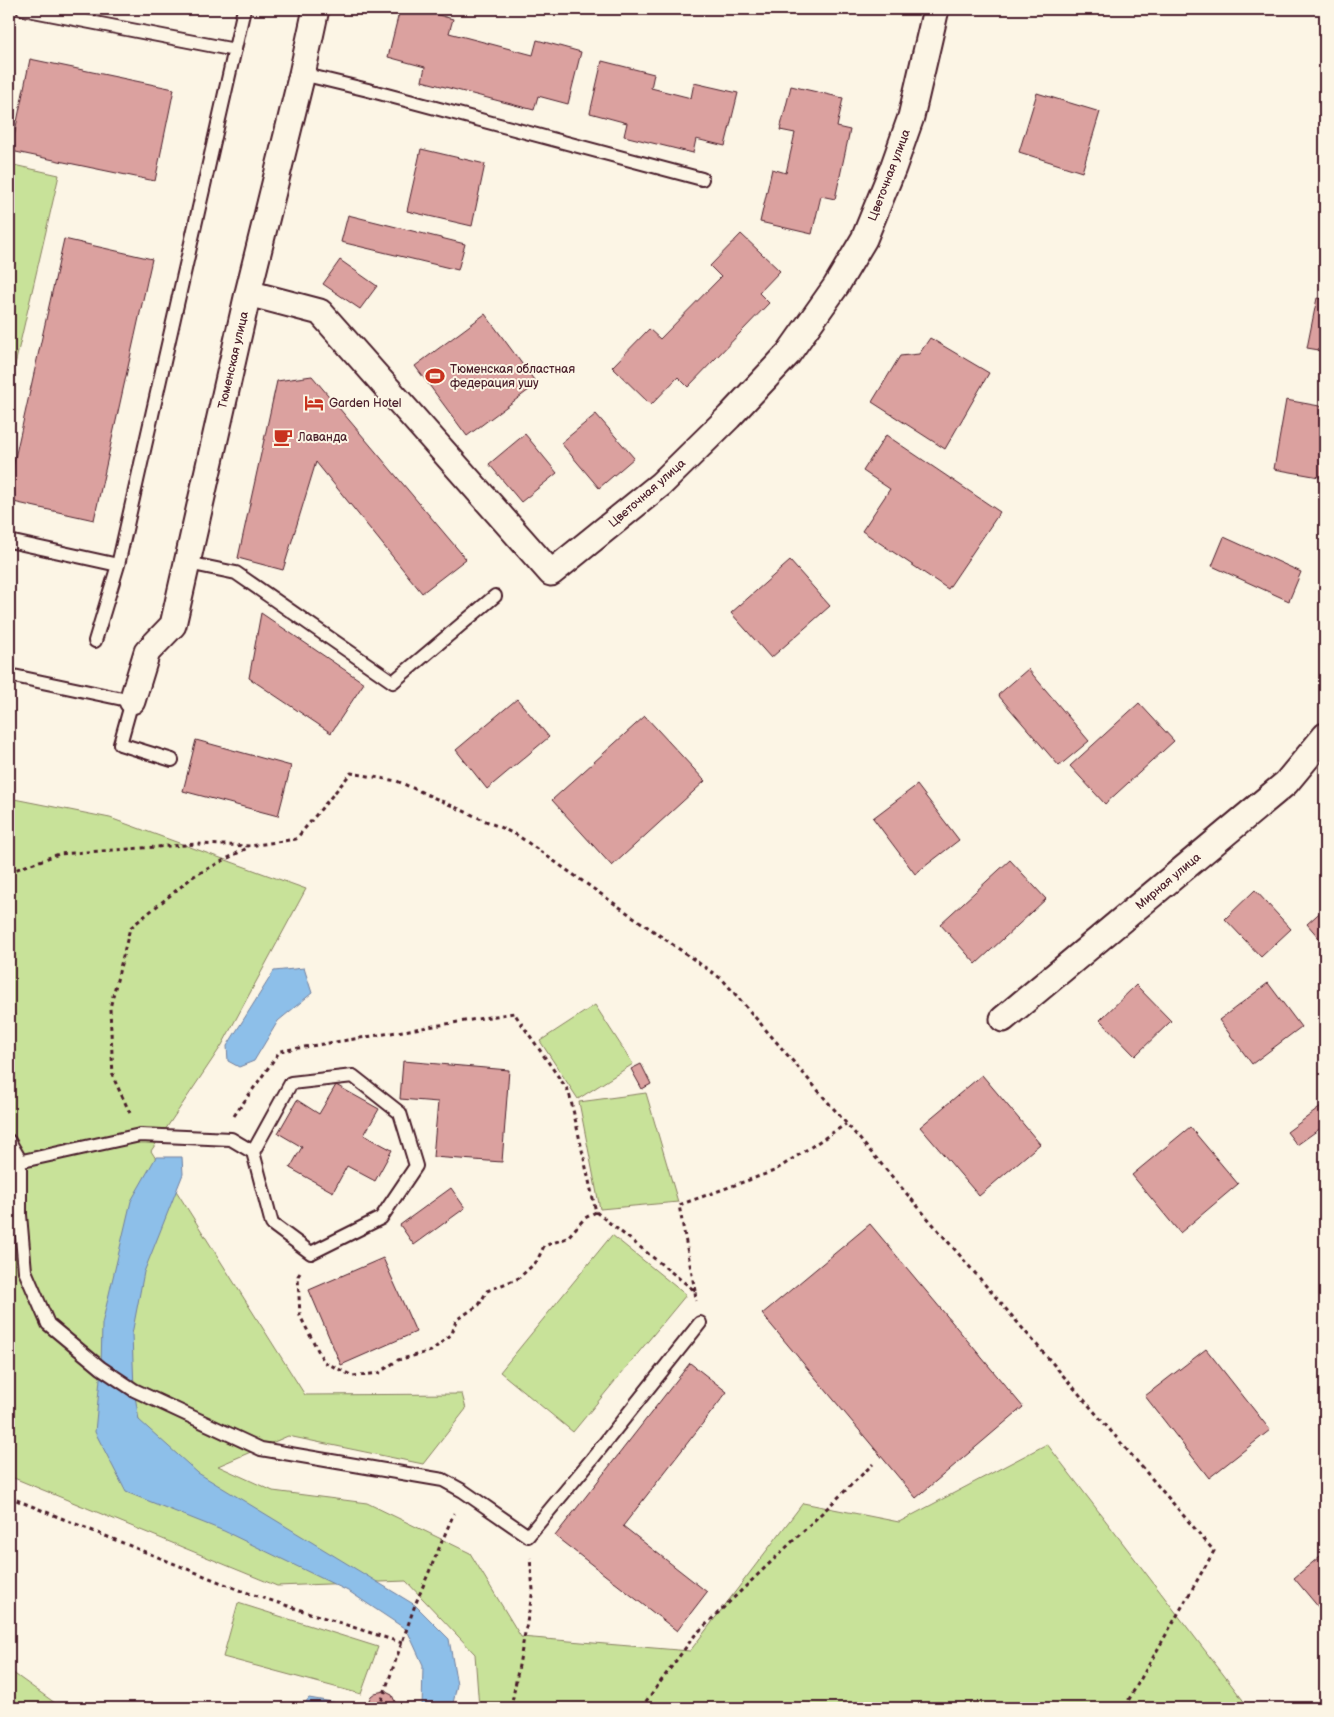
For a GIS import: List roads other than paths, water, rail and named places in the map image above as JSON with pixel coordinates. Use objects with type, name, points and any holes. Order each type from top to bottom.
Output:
[{"type":"street","name":"Тюменская улица","points":[[132,701],[146,652],[173,625],[248,292],[302,74],[316,9]]},
{"type":"street","name":"Цветочная улица","points":[[248,292],[320,312],[551,573],[661,484],[729,416],[788,354],[836,286],[864,239],[893,168],[911,116],[936,9]]},
{"type":"street","name":"Мирная улица","points":[[1003,1019],[1286,783],[1325,736]]},
{"type":"lane","points":[[23,9],[235,50]]},
{"type":"lane","points":[[95,641],[118,565],[244,9]]},
{"type":"lane","points":[[302,74],[378,92],[702,179]]},
{"type":"lane","points":[[9,541],[118,565]]},
{"type":"lane","points":[[188,563],[236,573],[393,682],[495,596]]},
{"type":"lane","points":[[9,675],[132,701],[120,744],[172,760]]},
{"type":"lane","points":[[14,1162],[140,1135],[231,1139],[253,1152],[272,1224],[311,1252],[381,1218],[416,1166],[400,1113],[353,1076],[291,1082],[253,1152]]},
{"type":"lane","points":[[9,1141],[14,1162],[25,1271],[48,1324],[101,1368],[134,1390],[262,1449],[443,1480],[463,1491],[528,1536],[592,1459],[700,1322]]},
{"type":"water","points":[[304,968],[312,993],[278,1021],[254,1061],[239,1067],[228,1061],[227,1046],[274,971]]},
{"type":"water","points":[[156,1157],[182,1157],[183,1174],[144,1272],[132,1334],[134,1390],[139,1420],[198,1473],[415,1605],[449,1639],[457,1685],[452,1708],[422,1708],[423,1665],[407,1630],[350,1592],[224,1531],[126,1492],[95,1432],[101,1368],[102,1324],[131,1201]]},
{"type":"water","points":[[309,1698],[338,1703],[346,1708],[301,1708]]},
{"type":"place","name":"Тюменская областная федерация ушу","points":[[435,376]]},
{"type":"place","name":"Garden Hotel","points":[[314,403]]},
{"type":"place","name":"Лаванда","points":[[283,437]]}]
